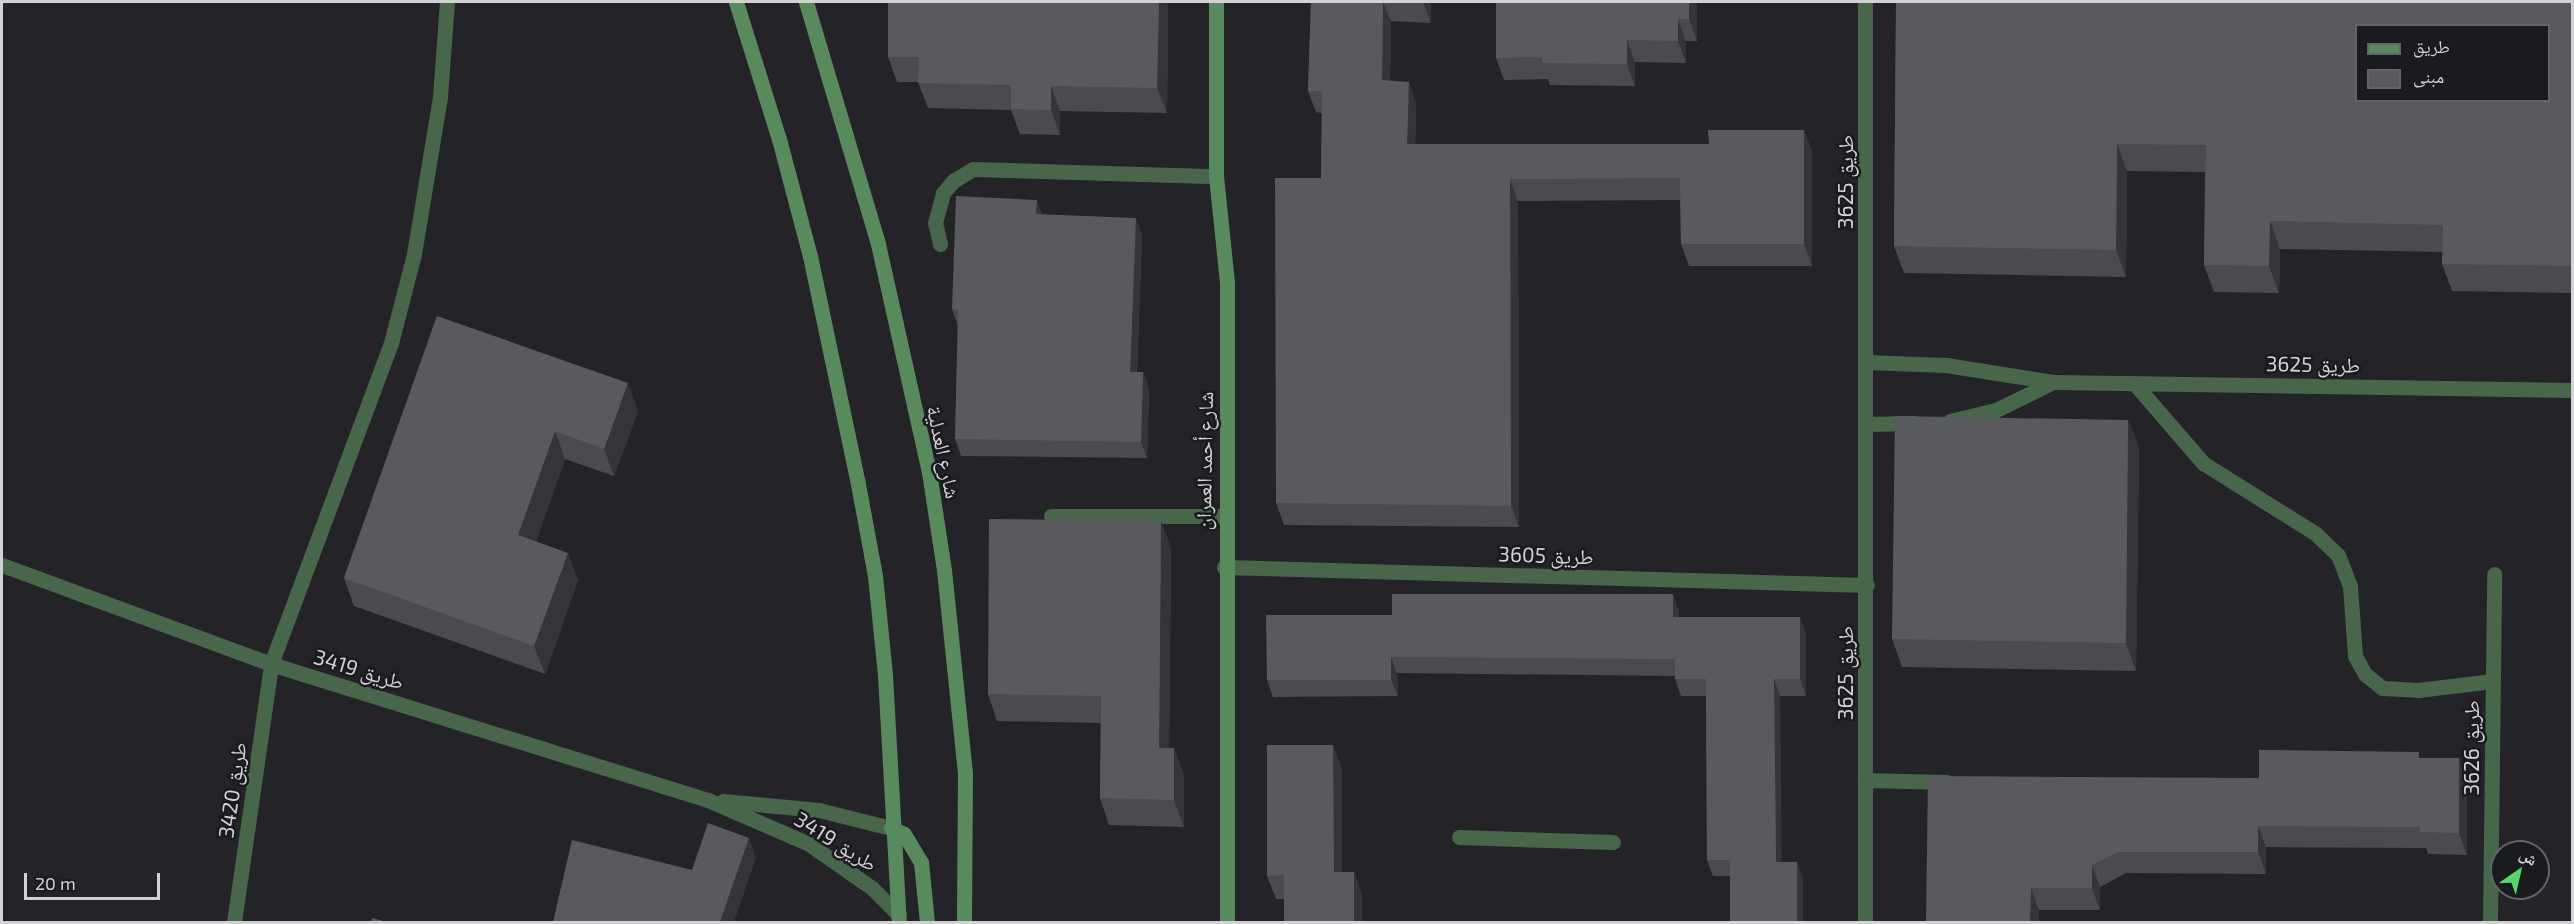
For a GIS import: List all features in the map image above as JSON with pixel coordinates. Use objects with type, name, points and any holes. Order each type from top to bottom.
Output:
[{"type":"main road","points":[[736,2],[776,128],[810,256],[858,484],[885,675],[891,828],[899,919]]},
{"type":"main road","name":"شارع العدلية","points":[[806,2],[878,243],[929,472],[944,570],[965,774],[964,922]]},
{"type":"main road","name":"شارع أحمد العمران","points":[[1216,2],[1216,176],[1227,282],[1224,567],[1227,922]]},
{"type":"main road","points":[[891,828],[904,834],[921,862],[927,922]]},
{"type":"street","name":"طريق 3420","points":[[234,922],[271,664],[391,343],[414,254],[438,108],[447,2]]},
{"type":"street","name":"طريق 3625","points":[[1865,2],[1867,585],[1865,922]]},
{"type":"street","points":[[940,244],[935,223],[943,193],[953,181],[973,169],[1216,176]]},
{"type":"street","name":"طريق 3625","points":[[1866,362],[1957,366],[2053,382],[2572,390]]},
{"type":"street","name":"طريق 3625","points":[[1866,424],[1931,423],[1996,410],[2053,382]]},
{"type":"street","points":[[2134,383],[2203,463],[2316,534],[2338,555],[2350,585],[2355,656],[2366,674],[2382,688],[2418,690],[2492,681]]},
{"type":"street","points":[[1051,516],[1225,516]]},
{"type":"street","name":"طريق 3419","points":[[2,565],[271,664],[708,800],[808,844],[872,888],[899,919]]},
{"type":"street","name":"طريق 3605","points":[[1224,567],[1867,585]]},
{"type":"street","name":"طريق 3626","points":[[2490,922],[2494,574]]},
{"type":"street","points":[[1865,780],[1961,782]]},
{"type":"street","name":"طريق 3419","points":[[708,800],[819,810],[891,828]]},
{"type":"street","points":[[1459,837],[1613,842]]},
{"type":"building","points":[[888,2],[1159,2],[1157,88],[1051,86],[1051,110],[1011,109],[1011,85],[918,83],[919,57],[888,57]]},
{"type":"building","points":[[1311,2],[1383,2],[1382,80],[1409,82],[1407,144],[1709,144],[1708,130],[1804,130],[1804,244],[1681,244],[1680,178],[1510,179],[1511,506],[1276,503],[1275,178],[1321,178],[1322,91],[1308,91]]},
{"type":"building","points":[[1496,2],[1689,2],[1689,19],[1678,19],[1678,41],[1627,40],[1627,64],[1542,63],[1542,57],[1496,58]]},
{"type":"building","points":[[1896,2],[2572,2],[2572,266],[2442,264],[2443,225],[2270,221],[2269,266],[2204,265],[2206,145],[2117,144],[2116,250],[1894,246]]},
{"type":"building","points":[[956,196],[1037,200],[1036,214],[1136,218],[1130,372],[1143,372],[1141,442],[955,439],[958,310],[952,309]]},
{"type":"building","points":[[437,316],[628,383],[604,449],[555,431],[518,535],[568,553],[534,646],[344,578]]},
{"type":"building","points":[[1895,416],[2128,420],[2126,643],[1892,639]]},
{"type":"building","points":[[989,519],[1161,521],[1159,748],[1174,748],[1174,800],[1100,798],[1101,696],[988,694]]},
{"type":"building","points":[[1392,594],[1673,594],[1673,617],[1800,617],[1800,679],[1774,679],[1776,862],[1797,862],[1797,922],[1730,922],[1730,860],[1707,860],[1706,679],[1675,679],[1675,659],[1391,657],[1391,680],[1267,680],[1266,615],[1392,615]]},
{"type":"building","points":[[1267,745],[1333,745],[1334,872],[1354,872],[1354,922],[1284,922],[1284,875],[1267,876]]},
{"type":"building","points":[[2259,750],[2419,752],[2419,758],[2459,758],[2459,833],[2420,832],[2420,827],[2258,826],[2258,852],[2118,852],[2092,865],[2092,888],[2031,888],[2030,922],[1926,922],[1928,776],[2259,778]]},
{"type":"building","points":[[708,823],[749,838],[720,922],[553,922],[572,840],[692,870]]},
{"type":"building","points":[[372,918],[387,922],[371,922]]},
{"type":"building","points":[[1169,921],[1169,922],[1106,922]]}]
